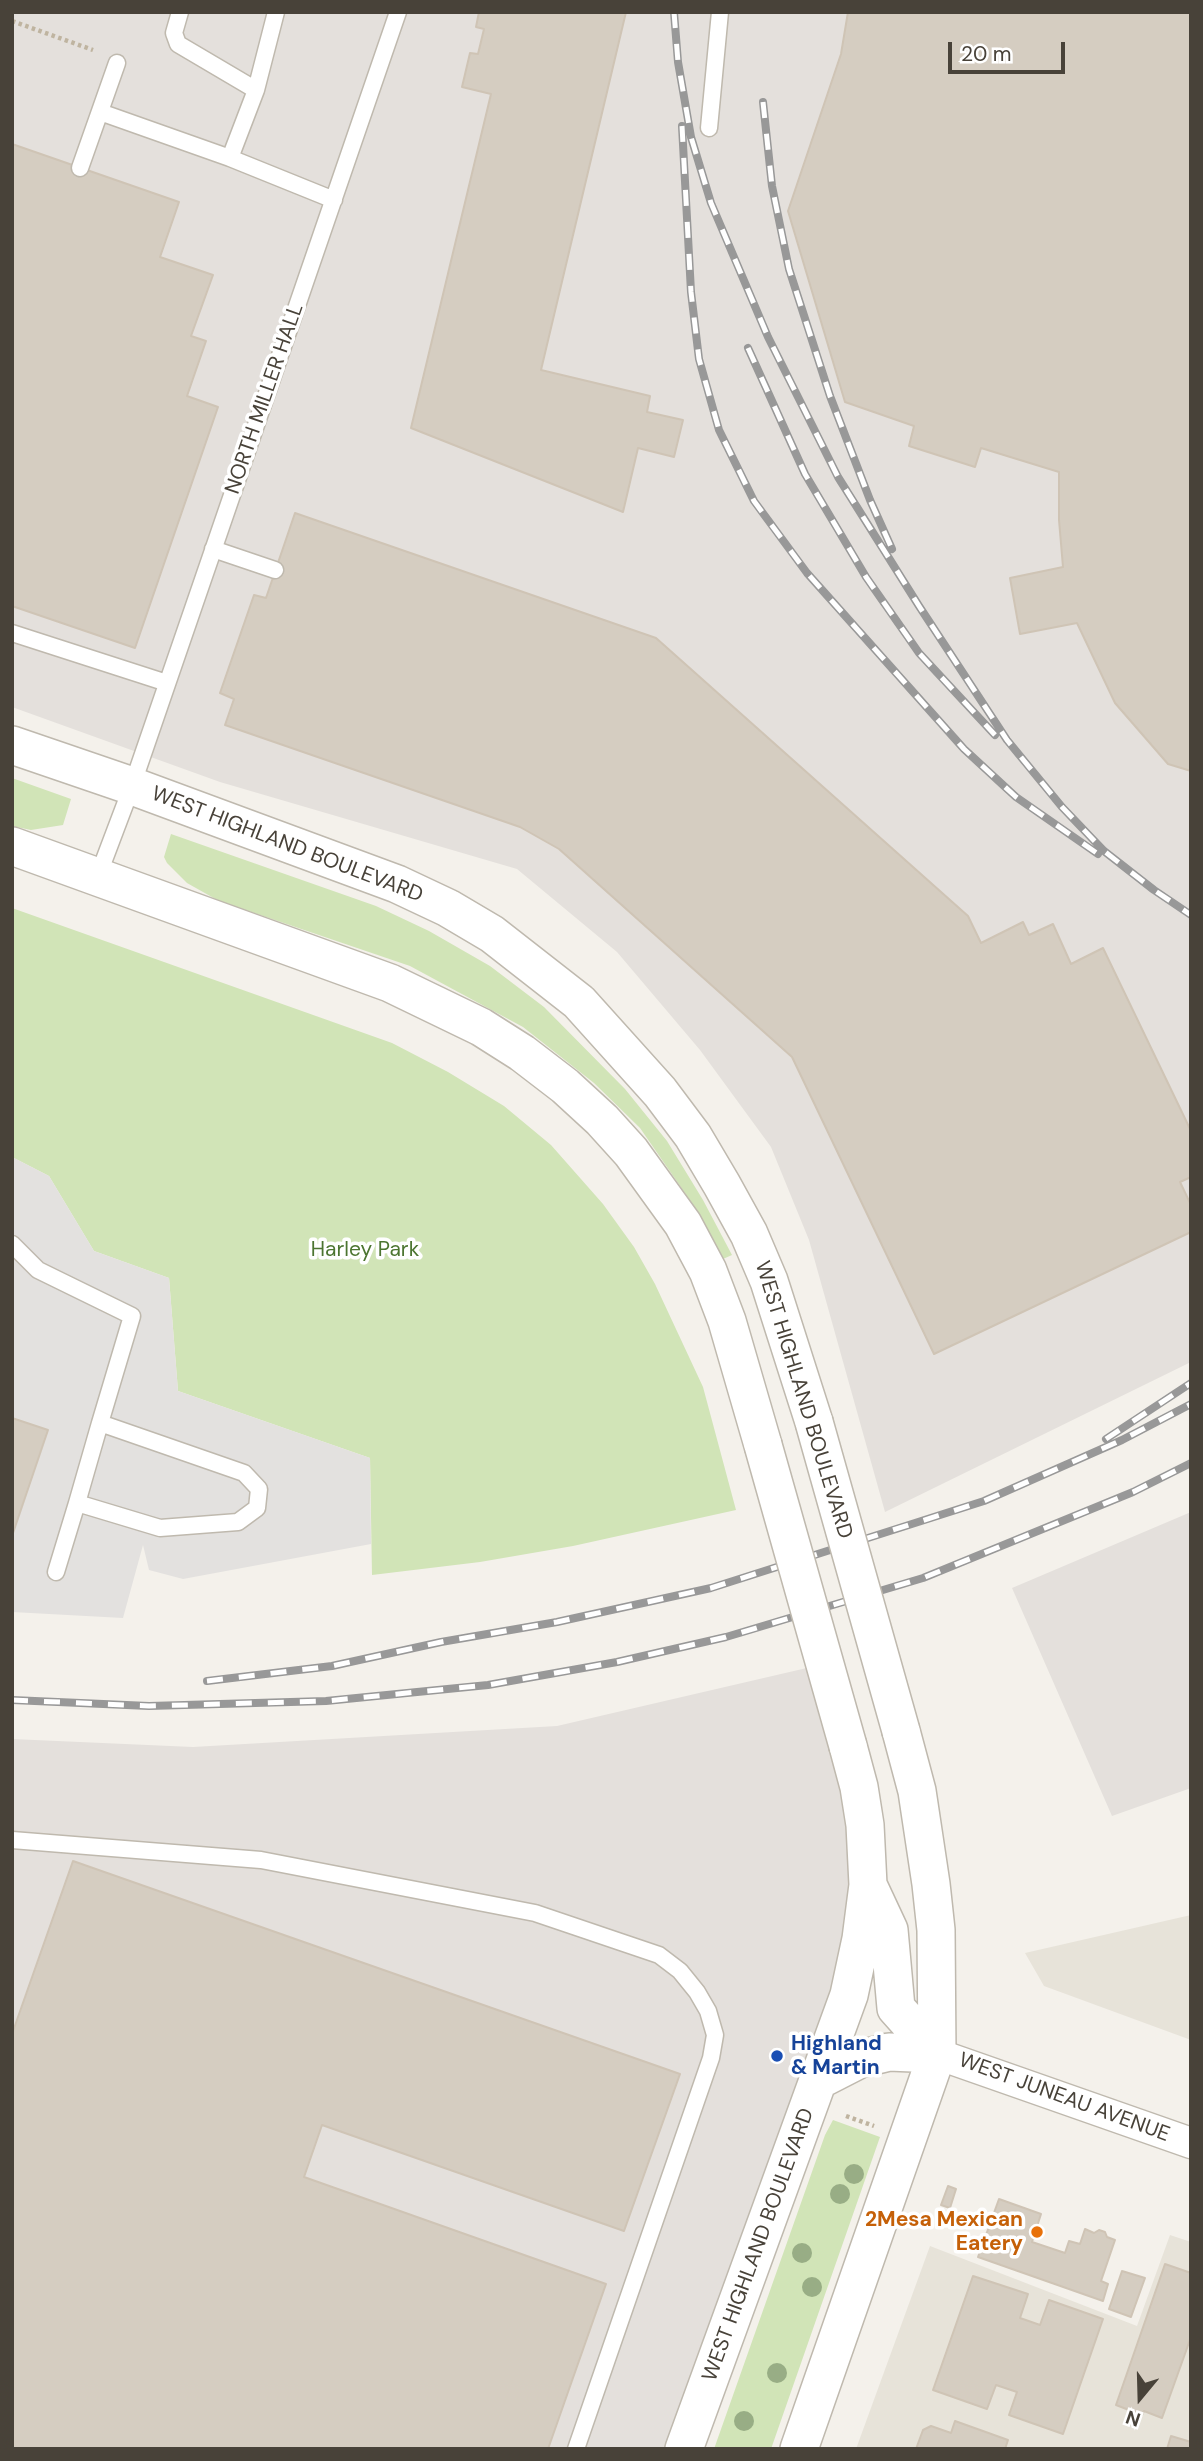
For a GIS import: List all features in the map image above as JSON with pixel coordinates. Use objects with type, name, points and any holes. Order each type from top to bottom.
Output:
[{"type":"street","name":"WEST HIGHLAND BOULEVARD","points":[[12,745],[336,860],[438,903],[492,933],[579,1002],[660,1092],[693,1136],[749,1234],[769,1281],[814,1422],[901,1731],[917,1791],[936,1930],[937,2054],[799,2449]]},
{"type":"street","name":"WEST HIGHLAND BOULEVARD","points":[[12,846],[390,983],[481,1027],[522,1053],[565,1086],[602,1120],[631,1152],[683,1224],[708,1270],[727,1321],[859,1787],[865,1825],[868,1885],[861,1939],[849,1995],[684,2449]]},
{"type":"street","points":[[868,1885],[889,1930],[895,2008],[937,2054]]},
{"type":"street","points":[[819,2080],[860,2059],[889,2052],[937,2054]]},
{"type":"street","name":"WEST JUNEAU AVENUE","points":[[937,2054],[1191,2143]]},
{"type":"lane","points":[[180,12],[174,33],[178,44],[256,90]]},
{"type":"lane","points":[[230,158],[256,90],[276,12]]},
{"type":"lane","name":"NORTH MILLER HALL","points":[[98,876],[132,786],[398,12]]},
{"type":"lane","points":[[709,128],[720,12]]},
{"type":"lane","points":[[80,168],[117,63]]},
{"type":"lane","points":[[100,112],[230,158],[334,200]]},
{"type":"lane","points":[[213,549],[275,570]]},
{"type":"lane","points":[[12,633],[167,683]]},
{"type":"lane","points":[[12,1244],[38,1270],[132,1317],[56,1572]]},
{"type":"lane","points":[[77,1503],[160,1528],[238,1521],[257,1508],[259,1489],[244,1473],[100,1423]]},
{"type":"lane","points":[[12,1840],[261,1860],[535,1913],[659,1955],[680,1971],[708,2011],[715,2035],[711,2058],[576,2449]]},
{"type":"path","points":[[12,21],[97,51]]},
{"type":"path","points":[[838,2114],[878,2127]]},
{"type":"shaded area","points":[[12,12],[1191,12],[1191,1362],[885,1512],[809,1240],[771,1147],[700,1050],[617,952],[517,869],[220,782],[12,707]]},
{"type":"shaded area","points":[[12,1157],[49,1176],[94,1251],[169,1278],[178,1391],[370,1458],[371,1544],[183,1579],[149,1570],[143,1545],[123,1618],[12,1612],[12,1536],[48,1430],[12,1418]]},
{"type":"shaded area","points":[[1191,1512],[1191,1788],[1112,1816],[1012,1588]]},
{"type":"shaded area","points":[[824,1664],[868,1885],[684,2449],[12,2449],[12,1739],[193,1747],[557,1726]]},
{"type":"shaded area","points":[[1191,1915],[1191,2040],[1044,1986],[1025,1953]]},
{"type":"shaded area","points":[[1170,2235],[1191,2242],[1191,2449],[856,2449],[930,2246],[1137,2326]]},
{"type":"green space","points":[[12,778],[71,799],[63,825],[31,830],[12,826]]},
{"type":"green space","points":[[171,834],[376,906],[429,931],[490,966],[544,1007],[625,1089],[667,1141],[732,1255],[723,1259],[698,1212],[640,1128],[594,1083],[523,1027],[410,966],[219,901],[187,883],[167,863],[164,857]]},
{"type":"green space","name":"Harley Park","points":[[12,908],[392,1043],[448,1072],[504,1106],[551,1145],[603,1204],[634,1247],[655,1284],[703,1387],[736,1510],[573,1546],[480,1562],[372,1575],[370,1458],[178,1391],[169,1278],[94,1251],[49,1176],[12,1157]]},
{"type":"green space","points":[[833,2120],[880,2137],[771,2449],[714,2449],[825,2135]]},
{"type":"building","points":[[479,12],[626,12],[541,370],[650,396],[647,412],[683,420],[674,457],[638,448],[623,512],[411,428],[491,94],[462,87],[470,53],[478,54],[484,29],[476,27]]},
{"type":"building","points":[[848,12],[1191,12],[1191,771],[1168,764],[1115,703],[1077,623],[1020,634],[1010,578],[1063,567],[1059,472],[981,448],[975,467],[909,446],[914,426],[845,402],[788,211],[841,54]]},
{"type":"building","points":[[12,144],[179,202],[160,257],[213,275],[191,336],[206,341],[187,396],[218,407],[135,648],[12,606]]},
{"type":"building","points":[[295,513],[656,638],[968,916],[981,943],[1023,922],[1029,935],[1053,924],[1071,964],[1103,948],[1191,1131],[1191,1177],[1180,1182],[1191,1205],[1191,1232],[934,1354],[792,1057],[559,849],[520,827],[225,725],[234,699],[220,693],[254,595],[266,598]]},
{"type":"building","points":[[12,1418],[48,1430],[12,1536]]},
{"type":"building","points":[[73,1861],[680,2074],[624,2231],[322,2125],[304,2177],[606,2284],[548,2449],[12,2449],[12,2034]]},
{"type":"building","points":[[948,2186],[956,2189],[950,2208],[941,2205]]},
{"type":"building","points":[[999,2199],[1041,2214],[1032,2242],[1065,2253],[1069,2241],[1080,2244],[1085,2229],[1094,2233],[1099,2230],[1105,2232],[1107,2237],[1115,2240],[1101,2281],[1108,2284],[1103,2301],[978,2257]]},
{"type":"building","points":[[1165,2264],[1191,2273],[1191,2337],[1162,2418],[1144,2411],[1142,2415],[1116,2405]]},
{"type":"building","points":[[1122,2271],[1145,2278],[1131,2317],[1109,2309]]},
{"type":"building","points":[[973,2276],[1028,2294],[1020,2318],[1040,2325],[1049,2300],[1103,2319],[1063,2434],[1009,2415],[1017,2392],[996,2385],[987,2409],[933,2390]]},
{"type":"building","points":[[955,2421],[1008,2440],[1005,2449],[916,2449],[923,2430],[931,2426],[951,2433]]},
{"type":"building","points":[[1171,2436],[1191,2442],[1191,2449],[1167,2449]]},
{"type":"railway","points":[[674,12],[678,62],[691,137],[711,203],[768,337],[838,477],[1007,740],[1062,807],[1104,851],[1191,915]]},
{"type":"railway","points":[[763,102],[772,186],[789,269],[830,396],[892,549]]},
{"type":"railway","points":[[682,126],[691,292],[699,359],[719,430],[754,501],[807,573],[964,749],[1016,797],[1098,854]]},
{"type":"railway","points":[[748,348],[805,474],[866,577],[919,653],[995,735]]},
{"type":"railway","points":[[1106,1439],[1191,1383]]},
{"type":"railway","points":[[207,1681],[332,1666],[441,1642],[557,1622],[711,1588],[984,1501],[1122,1440],[1191,1404]]},
{"type":"railway","points":[[12,1700],[149,1706],[326,1701],[488,1685],[617,1662],[726,1637],[923,1578],[1133,1492],[1191,1463]]},
{"type":"place","name":"Highland & Martin","points":[[777,2056]]},
{"type":"place","name":"2Mesa Mexican Eatery","points":[[1037,2232]]}]
